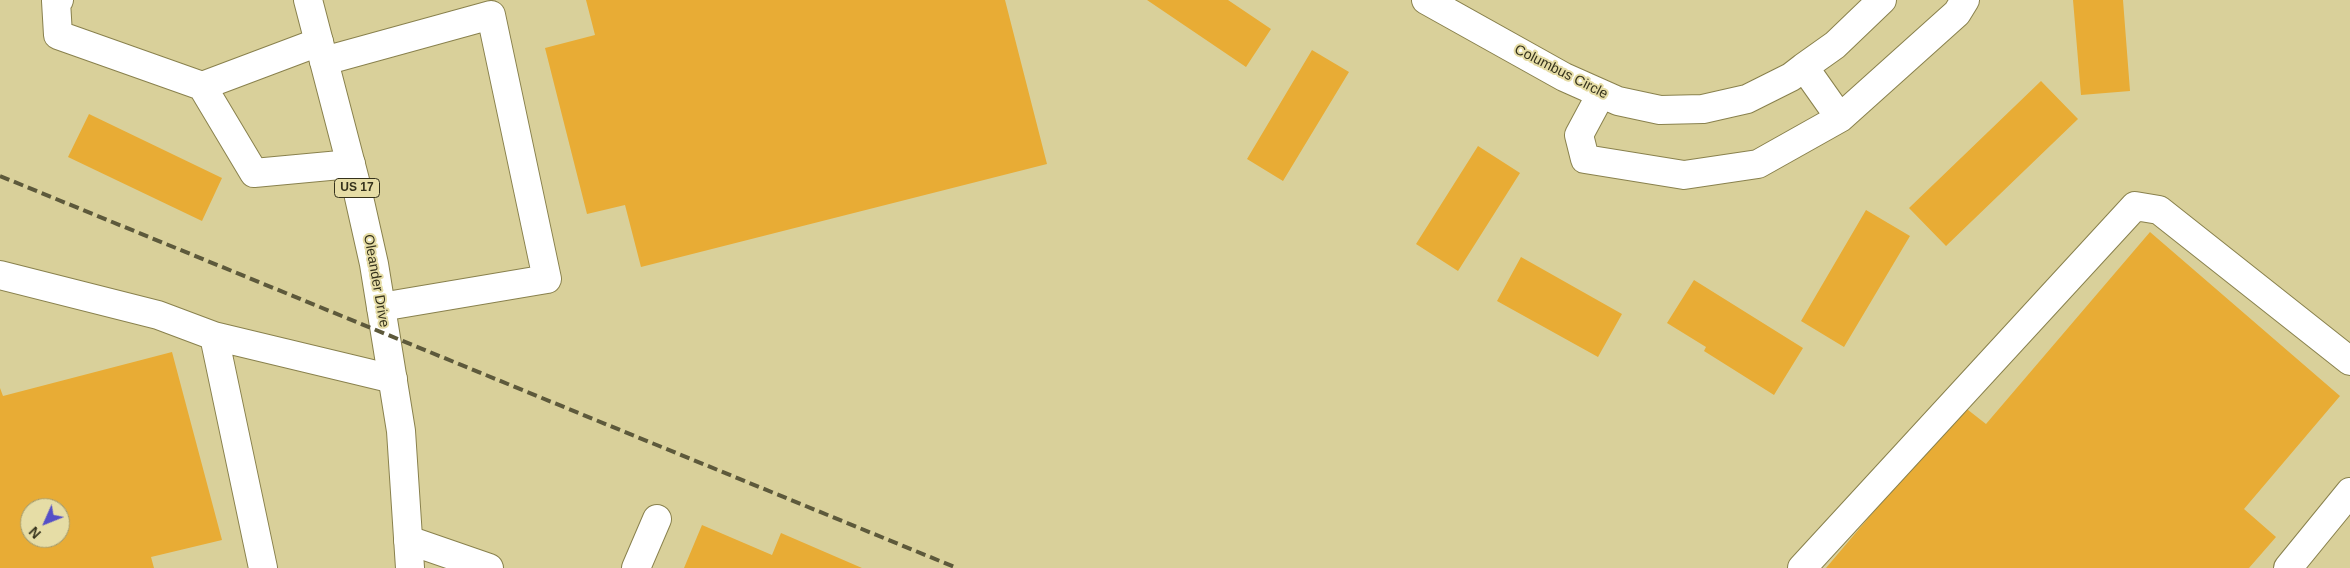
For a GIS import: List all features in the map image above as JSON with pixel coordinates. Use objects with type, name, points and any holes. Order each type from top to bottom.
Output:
[{"type":"main road","points":[[60,0],[56,1],[58,35],[202,86],[321,51],[492,15],[547,279],[381,307]]},
{"type":"main road","name":"Oleander Drive","points":[[308,0],[351,164],[374,264],[401,431],[410,568]]},
{"type":"main road","name":"Columbus Circle","points":[[1426,0],[1564,77],[1618,101],[1660,110],[1703,109],[1747,99],[1791,77],[1835,44],[1882,0]]},
{"type":"main road","points":[[1601,94],[1579,135],[1585,159],[1684,175],[1758,164],[1840,118],[1957,13],[1965,0]]},
{"type":"main road","points":[[1804,67],[1840,118]]},
{"type":"main road","points":[[202,86],[254,173],[351,164]]},
{"type":"main road","points":[[1802,568],[2135,206],[2159,210],[2350,361]]},
{"type":"main road","points":[[0,276],[158,315],[214,336],[393,380]]},
{"type":"main road","points":[[214,336],[263,568]]},
{"type":"main road","points":[[2288,568],[2350,492]]},
{"type":"main road","points":[[636,568],[657,518]]},
{"type":"main road","points":[[408,540],[488,568]]},
{"type":"building","points":[[586,0],[1005,0],[1047,164],[641,267],[625,205],[587,214],[545,48],[595,35]]},
{"type":"building","points":[[1147,0],[1228,0],[1271,29],[1246,67]]},
{"type":"building","points":[[2073,0],[2123,0],[2130,91],[2081,95]]},
{"type":"building","points":[[1312,50],[1349,72],[1283,181],[1247,159]]},
{"type":"building","points":[[2041,81],[2078,119],[1946,246],[1909,208]]},
{"type":"building","points":[[89,114],[222,178],[202,221],[68,157]]},
{"type":"building","points":[[1478,146],[1520,173],[1458,271],[1416,244]]},
{"type":"building","points":[[1866,210],[1910,236],[1844,347],[1801,321]]},
{"type":"building","points":[[2150,232],[2340,396],[2244,509],[2276,537],[2249,568],[1826,568],[1963,406],[1986,424]]},
{"type":"building","points":[[1521,257],[1622,314],[1598,357],[1497,301]]},
{"type":"building","points":[[1694,280],[1803,348],[1774,395],[1704,351],[1706,347],[1667,323]]},
{"type":"building","points":[[172,352],[222,540],[151,557],[154,568],[0,568],[0,388],[3,396]]},
{"type":"building","points":[[702,525],[772,555],[781,533],[862,568],[684,568]]},
{"type":"railway","points":[[0,176],[957,568]]}]
